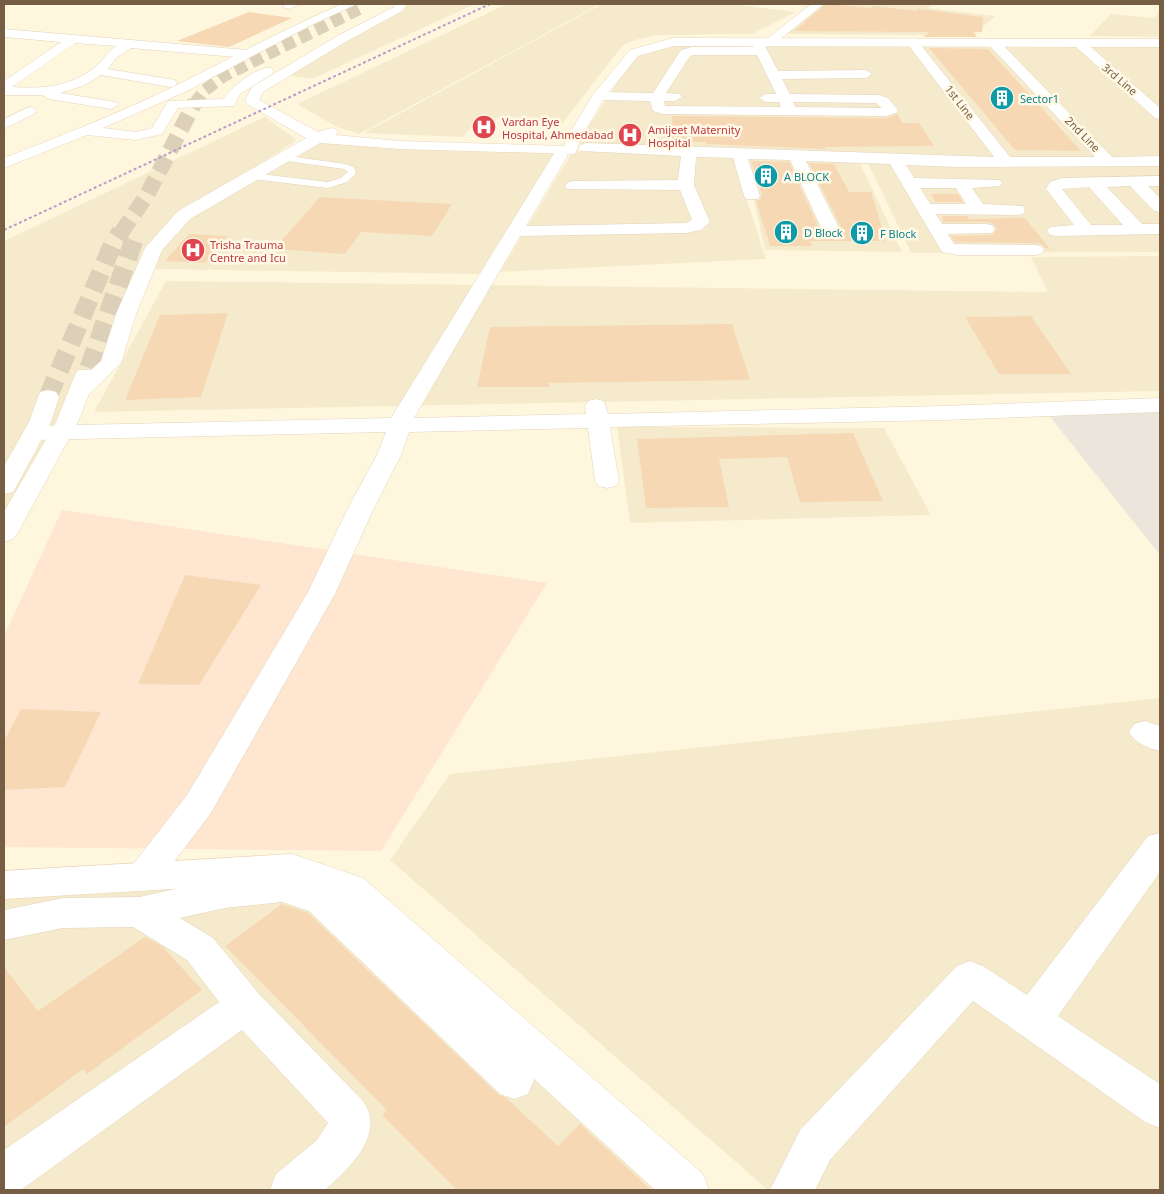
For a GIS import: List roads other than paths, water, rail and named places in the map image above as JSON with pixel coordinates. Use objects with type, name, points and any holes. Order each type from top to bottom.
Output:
[{"type":"street","points":[[4,163],[85,131],[182,88],[305,24],[351,4]]},
{"type":"street","points":[[372,10],[384,4]]},
{"type":"street","points":[[401,4],[398,9],[257,90],[252,101],[324,135],[399,145],[689,152],[895,160],[1109,162],[1157,165]]},
{"type":"street","points":[[787,105],[886,112],[891,110],[883,101],[872,98],[787,105],[662,110],[658,108],[657,97],[685,53],[766,43],[818,4]]},
{"type":"street","points":[[7,35],[247,54]]},
{"type":"street","points":[[567,149],[625,47],[657,36],[766,43],[1160,38]]},
{"type":"street","points":[[4,87],[73,39]]},
{"type":"street","points":[[141,895],[199,804],[321,594],[360,510],[389,455],[402,419],[514,231],[599,96],[634,53],[651,46],[673,42],[1160,43]]},
{"type":"street","name":"1st Line","points":[[912,42],[1006,162]]},
{"type":"street","points":[[766,43],[773,75],[787,105]]},
{"type":"street","name":"2nd Line","points":[[994,43],[1109,162]]},
{"type":"street","name":"3rd Line","points":[[1079,43],[1160,115]]},
{"type":"street","points":[[37,93],[58,90],[78,82],[98,71],[109,59],[128,44]]},
{"type":"street","points":[[171,61],[200,50]]},
{"type":"street","points":[[85,131],[136,136],[157,131],[173,104],[229,102],[234,92],[268,70],[314,57]]},
{"type":"street","points":[[109,59],[126,61]]},
{"type":"street","points":[[98,71],[170,83]]},
{"type":"street","points":[[773,75],[866,74]]},
{"type":"street","points":[[78,82],[97,86]]},
{"type":"street","points":[[4,91],[37,93],[111,105]]},
{"type":"street","points":[[599,96],[657,97]]},
{"type":"street","points":[[4,125],[29,111]]},
{"type":"street","points":[[4,487],[79,392],[111,363],[126,314],[154,248],[184,215],[324,135]]},
{"type":"street","points":[[514,231],[686,228],[695,226],[701,222],[687,178],[689,152]]},
{"type":"street","points":[[739,154],[752,196]]},
{"type":"street","points":[[796,156],[832,232]]},
{"type":"street","points":[[895,160],[948,248],[1035,250]]},
{"type":"street","points":[[659,170],[687,178]]},
{"type":"street","points":[[573,186],[687,178]]},
{"type":"street","points":[[1086,230],[1054,189],[1056,185],[1064,183],[1160,181]]},
{"type":"street","points":[[1135,182],[1160,207]]},
{"type":"street","points":[[909,183],[994,183]]},
{"type":"street","points":[[961,183],[978,209]]},
{"type":"street","points":[[1094,183],[1137,230]]},
{"type":"street","points":[[925,209],[1016,210]]},
{"type":"street","points":[[677,210],[696,210]]},
{"type":"street","points":[[937,229],[986,229]]},
{"type":"street","points":[[1056,231],[1160,229]]},
{"type":"street","points":[[79,392],[88,368]]},
{"type":"street","points":[[50,427],[597,414],[1160,393]]},
{"type":"street","points":[[4,534],[50,427],[48,397]]},
{"type":"street","points":[[597,414],[943,413],[1160,405]]},
{"type":"street","points":[[597,414],[608,481]]},
{"type":"street","points":[[1032,1020],[1160,846]]},
{"type":"street","points":[[4,925],[141,895],[292,868],[350,888],[687,1190]]},
{"type":"street","points":[[4,885],[141,895],[225,893],[283,887],[322,901],[514,1080]]},
{"type":"street","points":[[141,895],[200,949],[245,1006],[349,1116],[348,1132],[332,1155],[292,1190]]},
{"type":"street","points":[[792,1190],[815,1145],[970,978],[1160,1108]]},
{"type":"street","points":[[4,1176],[245,1006]]},
{"type":"lane","points":[[252,176],[328,185],[344,180],[352,173],[350,168],[345,166],[282,158]]},
{"type":"tunnel","points":[[194,104],[204,91],[224,76],[361,8]]},
{"type":"tunnel","points":[[121,233],[147,195],[195,102]]},
{"type":"tunnel","points":[[48,397],[112,246],[121,232]]},
{"type":"tunnel","points":[[89,368],[134,240]]},
{"type":"railway","points":[[4,230],[490,4]]},
{"type":"place","name":"Sector1","points":[[1002,98]]},
{"type":"place","name":"Vardan Eye Hospital, Ahmedabad","points":[[484,127]]},
{"type":"place","name":"Amijeet Maternity Hospital","points":[[630,135]]},
{"type":"place","name":"A BLOCK","points":[[766,176]]},
{"type":"place","name":"D Block","points":[[786,232]]},
{"type":"place","name":"F Block","points":[[862,233]]},
{"type":"place","name":"Trisha Trauma Centre and Icu","points":[[193,250]]}]
